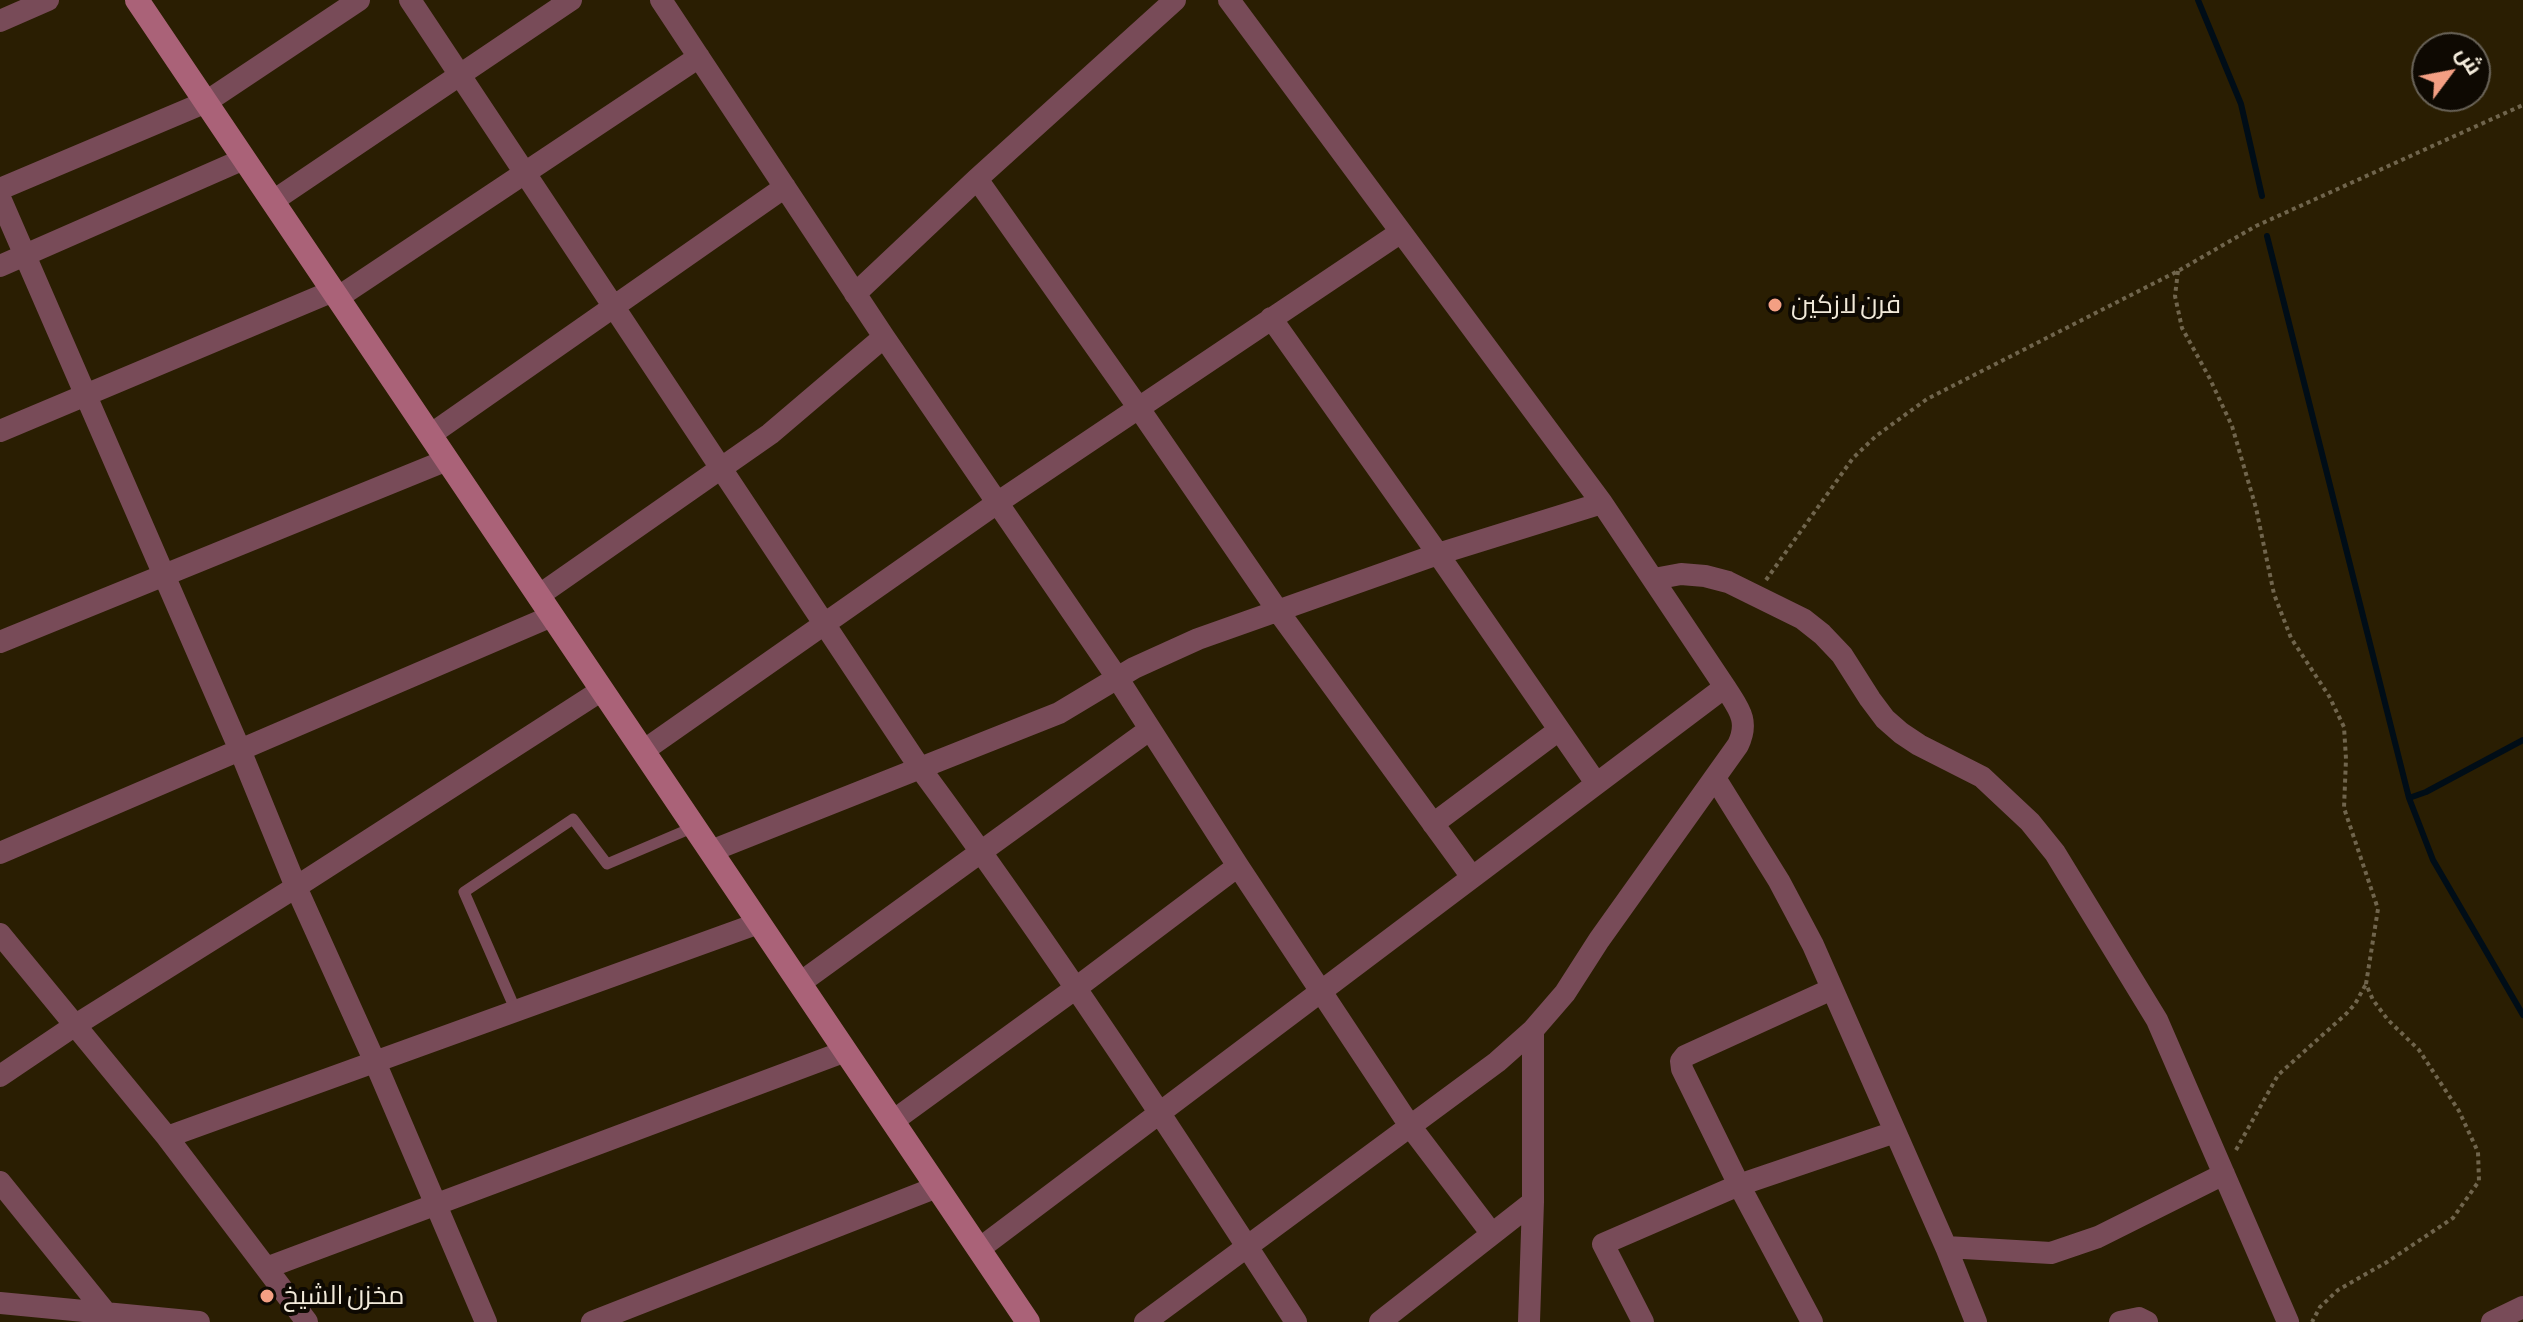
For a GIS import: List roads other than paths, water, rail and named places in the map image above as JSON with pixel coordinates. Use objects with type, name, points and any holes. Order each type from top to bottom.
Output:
[{"type":"street","points":[[0,21],[48,0]]},
{"type":"street","points":[[137,0],[1028,1322]]},
{"type":"street","points":[[0,189],[206,102],[359,0]]},
{"type":"street","points":[[410,0],[920,768],[1160,1111],[1296,1322]]},
{"type":"street","points":[[273,201],[571,0]]},
{"type":"street","points":[[661,0],[855,294],[1118,679],[1410,1126],[1492,1234]]},
{"type":"street","points":[[855,294],[1175,0]]},
{"type":"street","points":[[1145,1322],[1497,1062],[1533,1030],[1565,993],[1599,940],[1738,745],[1745,727],[1725,687],[1602,503],[1229,0]]},
{"type":"street","points":[[0,431],[335,294],[699,57]]},
{"type":"street","points":[[0,266],[244,159]]},
{"type":"street","points":[[977,179],[1278,611],[1472,877]]},
{"type":"street","points":[[430,435],[785,187]]},
{"type":"street","points":[[0,198],[486,1322]]},
{"type":"street","points":[[643,751],[997,503],[1401,232]]},
{"type":"street","points":[[1271,318],[1596,783]]},
{"type":"street","points":[[0,853],[240,750],[545,606],[770,434],[884,337]]},
{"type":"street","points":[[0,642],[447,460]]},
{"type":"street","points":[[711,851],[1059,713],[1134,668],[1198,639],[1438,554],[1602,503]]},
{"type":"street","points":[[1654,579],[1681,574],[1728,582],[1803,619],[1842,655],[1878,709],[1901,733],[1982,777],[2030,822],[2055,853],[2157,1020],[2288,1322]]},
{"type":"street","points":[[979,1249],[1725,687]]},
{"type":"street","points":[[0,1076],[602,690]]},
{"type":"street","points":[[800,983],[1149,730]]},
{"type":"street","points":[[1433,824],[1559,730]]},
{"type":"street","points":[[1715,778],[1779,881],[1813,945],[1976,1322]]},
{"type":"street","points":[[893,1121],[1238,866]]},
{"type":"street","points":[[167,1137],[759,923]]},
{"type":"street","points":[[0,934],[167,1137],[307,1322]]},
{"type":"street","points":[[1812,1322],[1739,1185],[1682,1069],[1681,1061],[1685,1056],[1832,989]]},
{"type":"street","points":[[1529,1322],[1533,1030]]},
{"type":"street","points":[[266,1268],[846,1051]]},
{"type":"street","points":[[1643,1322],[1603,1244],[1739,1185],[1895,1132]]},
{"type":"street","points":[[1946,1247],[2051,1253],[2098,1237],[2224,1174]]},
{"type":"street","points":[[0,1182],[106,1313]]},
{"type":"street","points":[[592,1322],[937,1187]]},
{"type":"street","points":[[1380,1322],[1533,1202]]},
{"type":"street","points":[[0,1303],[199,1322]]},
{"type":"street","points":[[2492,1322],[2523,1307]]},
{"type":"street","points":[[2120,1322],[2139,1318],[2147,1322]]},
{"type":"lane","points":[[516,1011],[464,892],[573,819],[607,864],[694,826]]},
{"type":"waterway","points":[[2198,0],[2241,104],[2262,196]]},
{"type":"waterway","points":[[2267,236],[2409,798],[2433,860],[2523,1015]]},
{"type":"waterway","points":[[2409,798],[2523,740]]},
{"type":"place","name":"فرن لازكين","points":[[1775,305]]},
{"type":"place","name":"مخزن الشيخ","points":[[267,1296]]}]
